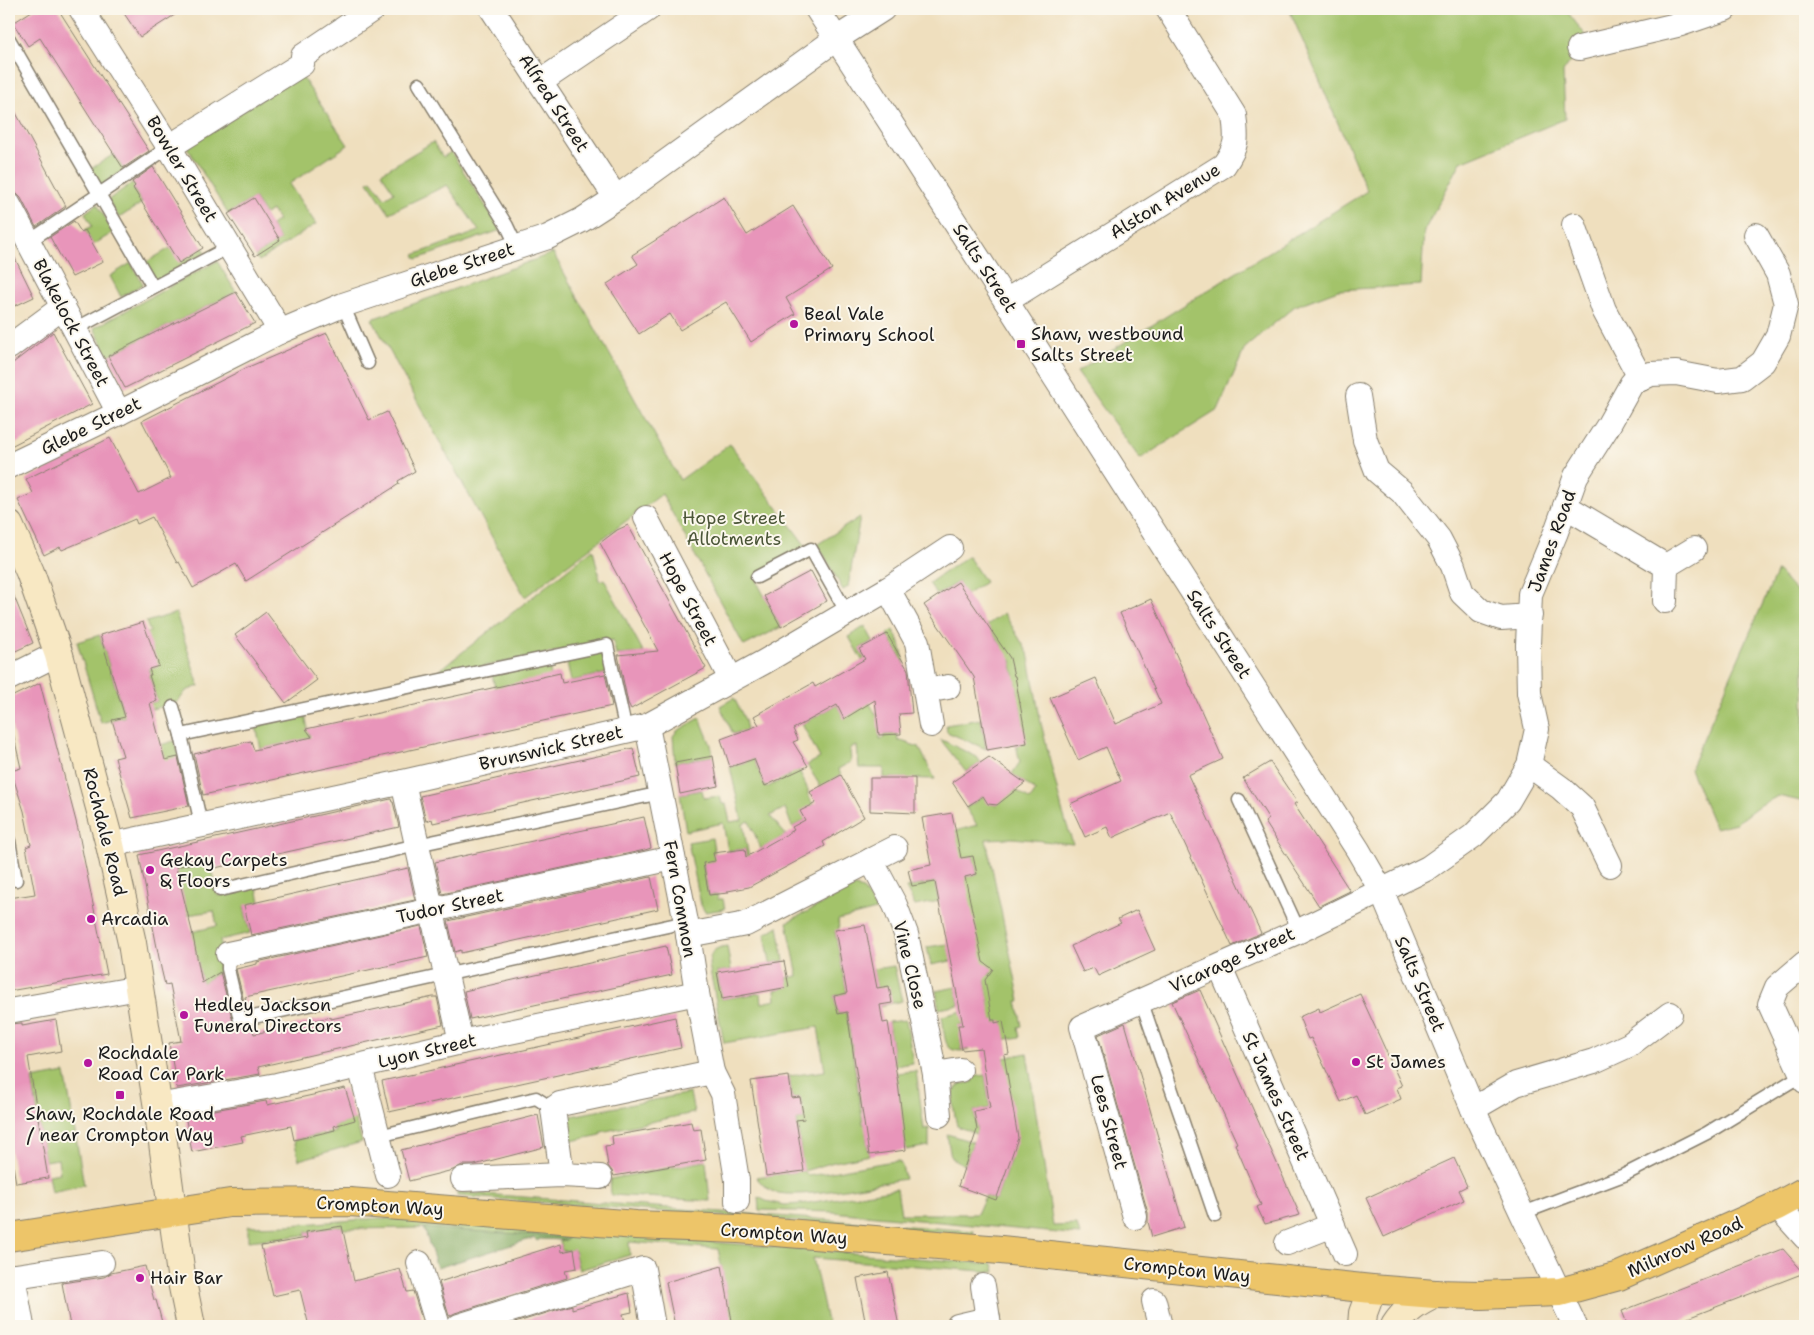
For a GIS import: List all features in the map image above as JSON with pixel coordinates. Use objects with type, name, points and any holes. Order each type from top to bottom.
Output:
[{"type":"main road","name":"Rochdale Road","points":[[9,526],[30,572],[59,655],[110,845],[132,943],[182,1282],[191,1326]]},
{"type":"main road","name":"Milnrow Road","points":[[1560,1292],[1619,1276],[1777,1206],[1805,1191]]},
{"type":"main road","name":"Crompton Way","points":[[9,1237],[230,1203],[350,1202],[636,1225],[738,1229],[1001,1250],[1435,1294],[1481,1295],[1560,1292]]},
{"type":"main road","points":[[1362,1326],[1363,1313],[1372,1289]]},
{"type":"main road","points":[[1395,1326],[1406,1312],[1418,1302],[1435,1294]]},
{"type":"street","name":"Bowler Street","points":[[81,9],[169,148],[279,332]]},
{"type":"street","points":[[169,148],[302,64],[303,56],[342,17],[373,9]]},
{"type":"street","name":"Alfred Street","points":[[492,9],[616,198]]},
{"type":"street","points":[[540,82],[648,9]]},
{"type":"street","name":"Salts Street","points":[[816,9],[1006,300],[1358,850],[1381,890],[1473,1108],[1575,1326]]},
{"type":"street","name":"Glebe Street","points":[[9,466],[120,413],[279,332],[343,305],[548,237],[573,224],[616,198],[836,39],[883,9]]},
{"type":"street","name":"Alston Avenue","points":[[1006,300],[1224,165],[1234,151],[1236,134],[1234,115],[1168,9]]},
{"type":"street","points":[[1579,48],[1681,24],[1725,9]]},
{"type":"street","name":"Blakelock Street","points":[[9,205],[120,413]]},
{"type":"street","points":[[1574,225],[1604,310],[1641,379],[1651,374],[1676,373],[1718,381],[1742,378],[1763,362],[1778,336],[1786,304],[1778,274],[1756,235]]},
{"type":"street","points":[[9,346],[63,307]]},
{"type":"street","name":"James Road","points":[[1381,890],[1428,868],[1473,836],[1508,800],[1529,765],[1537,729],[1529,693],[1530,594],[1566,506],[1576,476],[1608,426],[1632,383],[1641,379]]},
{"type":"street","points":[[1358,396],[1365,440],[1377,470],[1402,492],[1439,538],[1453,566],[1462,593],[1481,611],[1501,618],[1530,616]]},
{"type":"street","points":[[1566,506],[1666,566]]},
{"type":"street","name":"Hope Street","points":[[646,518],[731,679]]},
{"type":"street","name":"Brunswick Street","points":[[110,845],[403,782],[636,729],[731,679],[847,613],[888,589],[950,548]]},
{"type":"street","points":[[1666,566],[1694,549]]},
{"type":"street","points":[[1665,600],[1666,566]]},
{"type":"street","points":[[888,589],[917,642],[937,689],[931,725]]},
{"type":"street","points":[[9,678],[59,655]]},
{"type":"street","name":"Fern Common","points":[[636,729],[660,793],[687,929],[712,1072],[723,1094],[737,1180],[737,1201]]},
{"type":"street","points":[[1529,765],[1561,788],[1582,807],[1610,865]]},
{"type":"street","points":[[403,782],[461,1042]]},
{"type":"street","points":[[687,929],[746,924],[895,848]]},
{"type":"street","name":"Tudor Street","points":[[228,954],[673,858]]},
{"type":"street","name":"Vine Close","points":[[871,860],[895,905],[906,934],[935,1074],[939,1116]]},
{"type":"street","name":"Vicarage Street","points":[[1082,1027],[1299,932],[1381,890]]},
{"type":"street","points":[[1804,1078],[1770,1004],[1777,987],[1805,963]]},
{"type":"street","name":"St James Street","points":[[1220,967],[1345,1254]]},
{"type":"street","points":[[9,1010],[139,988]]},
{"type":"street","name":"Lyon Street","points":[[157,1106],[277,1084],[461,1042],[697,993]]},
{"type":"street","points":[[1473,1108],[1516,1084],[1594,1061],[1629,1045],[1670,1014]]},
{"type":"street","name":"Lees Street","points":[[1082,1027],[1135,1217]]},
{"type":"street","points":[[360,1066],[388,1175]]},
{"type":"street","points":[[935,1074],[960,1070]]},
{"type":"street","points":[[562,1175],[553,1109],[560,1104],[712,1072]]},
{"type":"street","points":[[463,1179],[562,1175],[600,1177]]},
{"type":"street","points":[[1777,1206],[1805,1237]]},
{"type":"street","points":[[1287,1243],[1333,1225]]},
{"type":"street","points":[[22,1326],[11,1276],[102,1263]]},
{"type":"street","points":[[419,1263],[438,1326]]},
{"type":"street","points":[[458,1326],[502,1319],[643,1269],[653,1326]]},
{"type":"street","points":[[958,1326],[988,1323],[982,1286]]},
{"type":"street","points":[[1154,1300],[1160,1326]]},
{"type":"lane","points":[[9,39],[153,287]]},
{"type":"lane","points":[[418,84],[507,226],[517,247]]},
{"type":"lane","points":[[28,242],[169,148]]},
{"type":"lane","points":[[75,329],[229,247]]},
{"type":"lane","points":[[343,305],[368,363]]},
{"type":"lane","points":[[757,577],[811,549],[847,613]]},
{"type":"lane","points":[[181,734],[607,645],[636,729]]},
{"type":"lane","points":[[173,707],[201,824]]},
{"type":"lane","points":[[220,890],[417,845],[660,793]]},
{"type":"lane","points":[[1239,800],[1299,932]]},
{"type":"lane","points":[[9,841],[16,880]]},
{"type":"lane","points":[[228,954],[228,969],[240,1020],[446,974],[687,929]]},
{"type":"lane","points":[[1141,1000],[1215,1216]]},
{"type":"lane","points":[[1523,1213],[1624,1175],[1707,1133],[1804,1078]]},
{"type":"lane","points":[[379,1136],[536,1098],[553,1109]]},
{"type":"green space","points":[[1289,9],[1565,9],[1587,37],[1563,72],[1565,119],[1461,162],[1424,231],[1421,285],[1338,290],[1295,306],[1245,348],[1218,410],[1140,459],[1077,372],[1367,191]]},
{"type":"green space","points":[[300,74],[348,145],[289,184],[316,224],[259,261],[255,256],[280,240],[271,225],[278,220],[272,210],[265,214],[254,198],[228,214],[187,147]]},
{"type":"green space","points":[[433,142],[443,157],[451,152],[501,230],[417,259],[414,255],[479,231],[447,185],[389,213],[368,182],[371,180],[385,198],[394,192],[381,173]]},
{"type":"green space","points":[[114,154],[124,170],[99,187],[89,170]]},
{"type":"green space","points":[[153,168],[157,173],[133,188],[142,203],[119,218],[108,200]]},
{"type":"green space","points":[[97,204],[114,232],[93,245],[85,230],[92,226],[85,213]]},
{"type":"green space","points":[[170,248],[203,248],[206,252],[156,281],[145,263]]},
{"type":"green space","name":"Hope Street Allotments","points":[[553,253],[680,480],[730,444],[805,545],[757,582],[781,627],[744,646],[662,494],[525,597],[372,319]]},
{"type":"green space","points":[[217,261],[236,292],[108,356],[94,328]]},
{"type":"green space","points":[[131,263],[143,284],[121,297],[110,276]]},
{"type":"green space","points":[[860,517],[848,587],[843,590],[818,544]]},
{"type":"green space","points":[[593,549],[600,581],[604,579],[644,653],[616,655],[613,640],[431,677]]},
{"type":"green space","points":[[968,556],[985,582],[966,595],[958,582],[937,595],[929,583]]},
{"type":"green space","points":[[1777,571],[1805,601],[1805,802],[1778,796],[1757,807],[1736,823],[1715,828],[1690,769]]},
{"type":"green space","points":[[176,613],[199,686],[186,691],[178,702],[101,723],[77,642],[100,635],[123,711],[157,701],[149,669],[158,666],[138,636],[150,632],[146,622]]},
{"type":"green space","points":[[1004,613],[1028,653],[1041,723],[1062,810],[1073,844],[1013,838],[986,839],[1020,1001],[1017,1001],[1022,1026],[1018,1027],[1020,1037],[1001,1040],[1003,1022],[995,1023],[994,1020],[959,1025],[962,1050],[970,1050],[961,1051],[949,1048],[945,1038],[942,1016],[989,1005],[984,976],[989,975],[991,972],[990,967],[982,965],[964,877],[977,874],[973,856],[960,859],[955,831],[977,825],[966,808],[985,795],[991,804],[996,805],[1001,801],[1010,786],[1030,800],[1036,791],[1012,774],[1020,762],[1016,745],[1026,740],[1020,706],[1008,707],[1018,694],[1011,660],[999,661],[1002,646],[987,625]]},
{"type":"green space","points":[[865,626],[873,641],[859,649],[879,685],[887,665],[901,657],[887,634],[893,630],[900,643],[909,683],[877,687],[849,637]]},
{"type":"green space","points":[[602,651],[607,673],[571,681],[566,658]]},
{"type":"green space","points":[[548,662],[553,685],[497,697],[492,674]]},
{"type":"green space","points":[[865,695],[878,718],[880,739],[884,738],[884,735],[897,734],[898,740],[919,747],[935,779],[884,778],[884,768],[859,768],[857,746],[850,748],[851,762],[838,769],[841,775],[829,782],[824,802],[819,784],[807,765],[820,758],[802,724],[837,705],[844,718],[863,707]]},
{"type":"green space","points":[[734,698],[745,720],[747,730],[733,734],[720,706]]},
{"type":"green space","points":[[305,715],[310,738],[261,749],[256,726]]},
{"type":"green space","points":[[700,718],[711,745],[713,756],[675,763],[673,736],[677,731]]},
{"type":"green space","points":[[981,719],[986,749],[947,732],[946,725]]},
{"type":"green space","points":[[940,739],[977,757],[981,763],[966,772]]},
{"type":"green space","points":[[174,741],[184,774],[168,779],[147,749]]},
{"type":"green space","points":[[754,759],[766,788],[789,776],[788,773],[799,770],[813,805],[805,820],[792,827],[785,808],[770,816],[786,835],[761,849],[749,821],[743,824],[753,881],[750,882],[745,849],[728,851],[723,823],[686,831],[680,794],[702,790],[704,798],[720,796],[722,804],[726,804],[730,822],[742,820],[730,767]]},
{"type":"green space","points":[[712,838],[716,861],[703,864],[709,895],[717,894],[718,899],[723,899],[725,909],[705,912],[701,905],[688,842]]},
{"type":"green space","points":[[208,840],[215,868],[212,869],[218,896],[257,887],[260,902],[244,906],[250,933],[220,940],[225,965],[218,973],[202,983],[191,932],[217,926],[214,911],[187,915],[176,867]]},
{"type":"green space","points":[[935,882],[939,901],[915,906],[906,888]]},
{"type":"green space","points":[[855,887],[863,889],[876,910],[838,920],[839,930],[835,931],[847,993],[834,996],[838,1014],[846,1012],[863,1124],[901,1118],[896,1073],[916,1071],[924,1129],[929,1128],[929,1146],[906,1150],[902,1126],[866,1133],[869,1155],[834,1162],[804,1171],[809,1176],[899,1161],[905,1179],[801,1194],[774,1192],[764,1186],[756,1177],[803,1171],[797,1120],[804,1119],[800,1097],[792,1098],[789,1076],[825,1071],[818,1027],[724,1043],[709,965],[710,956],[716,949],[727,946],[731,970],[717,972],[722,999],[761,993],[762,1003],[776,1000],[775,990],[788,987],[787,978],[798,976],[787,922]]},
{"type":"green space","points":[[778,926],[784,961],[770,963],[765,934]]},
{"type":"green space","points":[[948,944],[951,961],[931,965],[927,947]]},
{"type":"green space","points":[[894,966],[902,1001],[880,1006],[873,969]]},
{"type":"green space","points":[[956,987],[959,1005],[939,1009],[936,991]]},
{"type":"green space","points":[[906,1020],[913,1063],[895,1066],[888,1022]]},
{"type":"green space","points":[[1027,1053],[1053,1226],[1077,1225],[1080,1235],[833,1212],[759,1210],[758,1197],[784,1205],[897,1189],[901,1214],[977,1214],[985,1196],[996,1200],[1012,1155],[1004,1058]]},
{"type":"green space","points":[[65,1073],[84,1185],[51,1192],[48,1175],[60,1173],[58,1159],[45,1161],[32,1079]]},
{"type":"green space","points":[[985,1075],[990,1108],[974,1111],[978,1135],[957,1126],[953,1097],[957,1087],[961,1084],[973,1082],[972,1077]]},
{"type":"green space","points":[[690,1093],[694,1113],[601,1132],[601,1135],[571,1141],[569,1121],[571,1116]]},
{"type":"green space","points":[[355,1119],[362,1142],[299,1160],[294,1140],[317,1135],[321,1129],[323,1135],[335,1132],[334,1126]]},
{"type":"green space","points":[[947,1134],[973,1142],[965,1165],[951,1158]]},
{"type":"green space","points":[[706,1161],[710,1201],[611,1195],[610,1179]]},
{"type":"green space","points":[[457,1192],[974,1231],[973,1235],[457,1196]]},
{"type":"green space","points":[[380,1218],[993,1264],[995,1272],[813,1258],[828,1326],[733,1326],[718,1249],[629,1242],[630,1255],[579,1270],[574,1250],[562,1251],[560,1240],[566,1240],[424,1228],[342,1229],[342,1226],[306,1232],[306,1235],[248,1241],[248,1226]]},
{"type":"green space","points":[[424,1228],[568,1237],[566,1240],[540,1239],[537,1241],[534,1238],[437,1268]]},
{"type":"building","points":[[35,9],[58,9],[149,151],[123,168],[40,38],[28,46],[13,23]]},
{"type":"building","points":[[121,9],[184,9],[140,37]]},
{"type":"building","points":[[9,100],[66,206],[36,227],[21,198],[16,193],[9,191]]},
{"type":"building","points":[[153,167],[203,248],[179,263],[133,188],[135,186],[132,182]]},
{"type":"building","points":[[724,197],[747,235],[793,206],[832,269],[786,298],[795,314],[751,342],[726,302],[680,330],[670,314],[639,334],[607,284],[638,264],[632,255]]},
{"type":"building","points":[[254,198],[280,240],[255,256],[228,214]]},
{"type":"building","points":[[74,221],[81,232],[85,230],[103,262],[72,277],[50,237]]},
{"type":"building","points":[[9,246],[34,297],[15,306],[9,293]]},
{"type":"building","points":[[236,292],[255,323],[125,388],[108,356]]},
{"type":"building","points":[[53,332],[92,404],[9,447],[9,366]]},
{"type":"building","points":[[327,333],[369,420],[387,412],[415,471],[398,481],[399,484],[246,581],[236,564],[193,588],[152,517],[137,524],[135,519],[62,550],[60,547],[44,555],[18,500],[33,493],[26,479],[110,438],[139,494],[171,478],[142,421],[246,368]]},
{"type":"building","points":[[628,525],[706,668],[631,709],[628,703],[618,655],[658,651],[600,543],[617,530]]},
{"type":"building","points":[[811,571],[827,601],[781,627],[764,596]]},
{"type":"building","points":[[958,582],[1010,658],[1027,743],[987,750],[974,677],[924,605]]},
{"type":"building","points":[[9,584],[33,643],[9,654]]},
{"type":"building","points":[[1151,599],[1223,759],[1188,775],[1261,933],[1232,946],[1170,812],[1112,838],[1107,827],[1085,837],[1070,804],[1121,781],[1106,747],[1078,760],[1050,698],[1096,678],[1116,724],[1161,704],[1120,613]]},
{"type":"building","points":[[266,612],[317,680],[286,703],[235,635]]},
{"type":"building","points":[[143,622],[159,666],[149,669],[157,701],[150,703],[165,760],[178,757],[189,806],[132,818],[115,758],[123,756],[112,720],[125,717],[100,635]]},
{"type":"building","points":[[887,634],[908,670],[912,713],[899,714],[901,734],[879,735],[875,700],[844,719],[837,705],[793,729],[798,740],[793,742],[808,766],[765,786],[754,759],[730,767],[721,739],[759,725],[754,716],[813,683],[815,687],[865,659],[859,649]]},
{"type":"building","points":[[560,673],[562,683],[605,674],[612,706],[203,795],[194,754],[251,741],[254,750],[277,745],[312,737],[306,729]]},
{"type":"building","points":[[40,683],[78,829],[107,974],[9,991],[9,898],[35,894],[26,847],[31,845],[24,811],[11,771],[21,768],[9,715],[9,698]]},
{"type":"building","points":[[633,748],[640,777],[433,823],[432,819],[426,821],[420,796]]},
{"type":"building","points":[[713,756],[718,786],[680,794],[675,763]]},
{"type":"building","points":[[989,757],[1025,783],[997,805],[988,804],[983,796],[968,806],[952,782]]},
{"type":"building","points":[[1270,762],[1297,802],[1294,804],[1350,891],[1319,906],[1265,822],[1269,819],[1243,778]]},
{"type":"building","points":[[841,775],[864,817],[823,842],[825,846],[749,887],[728,891],[728,893],[709,895],[703,863],[715,861],[713,853],[745,849],[746,857],[794,830],[792,827],[805,820],[800,811],[816,803],[810,792]]},
{"type":"building","points":[[870,778],[915,778],[915,813],[870,811]]},
{"type":"building","points":[[391,799],[399,827],[215,868],[213,859],[176,867],[192,931],[202,983],[220,972],[234,1025],[241,1028],[252,1026],[254,1034],[433,997],[437,997],[443,1025],[258,1067],[260,1074],[177,1088],[169,1043],[181,1041],[170,984],[165,985],[161,968],[139,855]]},
{"type":"building","points":[[952,813],[961,858],[973,856],[977,874],[965,877],[983,962],[993,969],[985,980],[992,1020],[995,1020],[995,1023],[1003,1021],[1009,1054],[1004,1055],[1018,1138],[996,1200],[958,1186],[977,1130],[974,1111],[990,1108],[981,1048],[962,1050],[958,1025],[963,1025],[935,882],[912,886],[908,870],[931,865],[922,818]]},
{"type":"building","points":[[644,817],[651,848],[442,894],[435,862]]},
{"type":"building","points":[[408,868],[415,900],[251,935],[244,905]]},
{"type":"building","points":[[651,877],[658,909],[461,953],[461,950],[455,952],[448,921]]},
{"type":"building","points":[[1137,910],[1155,950],[1098,976],[1094,968],[1083,972],[1071,946],[1121,923],[1118,919]]},
{"type":"building","points":[[865,925],[877,988],[889,986],[892,1003],[880,1005],[883,1023],[888,1022],[906,1150],[869,1155],[847,1012],[838,1014],[834,996],[847,993],[835,930]]},
{"type":"building","points":[[421,926],[428,957],[245,997],[248,1010],[246,1010],[236,969],[257,964],[257,962]]},
{"type":"building","points":[[666,946],[672,975],[470,1019],[464,991]]},
{"type":"building","points":[[784,961],[789,987],[722,999],[717,972]]},
{"type":"building","points":[[1200,990],[1300,1215],[1265,1224],[1257,1207],[1261,1205],[1235,1144],[1237,1143],[1172,1002]]},
{"type":"building","name":"St James","points":[[1360,994],[1402,1086],[1397,1088],[1401,1099],[1365,1115],[1356,1095],[1341,1102],[1311,1038],[1308,1039],[1299,1017],[1319,1008],[1320,1012]]},
{"type":"building","points":[[675,1017],[681,1048],[389,1112],[382,1081]]},
{"type":"building","points":[[56,1020],[61,1051],[28,1057],[48,1178],[16,1183],[9,1143],[9,1024],[22,1023],[22,1026]]},
{"type":"building","points":[[1125,1023],[1184,1227],[1152,1237],[1148,1213],[1098,1035]]},
{"type":"building","points":[[789,1076],[792,1098],[800,1097],[804,1119],[796,1120],[804,1171],[766,1176],[751,1081]]},
{"type":"building","points":[[345,1088],[355,1120],[334,1126],[335,1130],[294,1140],[291,1126],[241,1136],[243,1142],[192,1152],[185,1115],[266,1101],[267,1105]]},
{"type":"building","points":[[538,1115],[544,1147],[474,1165],[462,1165],[453,1170],[409,1181],[401,1150]]},
{"type":"building","points":[[691,1122],[693,1130],[701,1129],[706,1160],[614,1176],[608,1166],[605,1146],[613,1145],[612,1136]]},
{"type":"building","points":[[1454,1158],[1467,1186],[1459,1190],[1464,1200],[1384,1237],[1366,1198]]},
{"type":"building","points":[[342,1226],[354,1281],[400,1269],[407,1292],[413,1291],[424,1326],[309,1326],[300,1290],[273,1296],[261,1246],[307,1238],[306,1232]]},
{"type":"building","points":[[561,1244],[562,1252],[574,1249],[577,1268],[565,1270],[567,1278],[449,1316],[439,1282]]},
{"type":"building","points":[[1783,1249],[1804,1273],[1667,1326],[1628,1326],[1622,1311]]},
{"type":"building","points":[[145,1266],[163,1326],[70,1326],[62,1283],[104,1277],[111,1273]]},
{"type":"building","points":[[722,1266],[733,1326],[675,1326],[666,1282]]},
{"type":"building","points":[[888,1272],[899,1326],[866,1326],[857,1278]]},
{"type":"building","points":[[629,1293],[632,1312],[623,1314],[626,1326],[505,1326],[572,1305],[572,1309]]},
{"type":"place","name":"Beal Vale Primary School","points":[[794,324]]},
{"type":"place","name":"Shaw, westbound Salts Street","points":[[1021,344]]},
{"type":"place","name":"Gekay Carpets & Floors","points":[[150,870]]},
{"type":"place","name":"Arcadia","points":[[91,919]]},
{"type":"place","name":"Hedley Jackson Funeral Directors","points":[[184,1015]]},
{"type":"place","name":"St James","points":[[1356,1062]]},
{"type":"place","name":"Rochdale Road Car Park","points":[[88,1063]]},
{"type":"place","name":"Shaw, Rochdale Road / near Crompton Way","points":[[120,1095]]},
{"type":"place","name":"Hair Bar","points":[[140,1278]]}]
